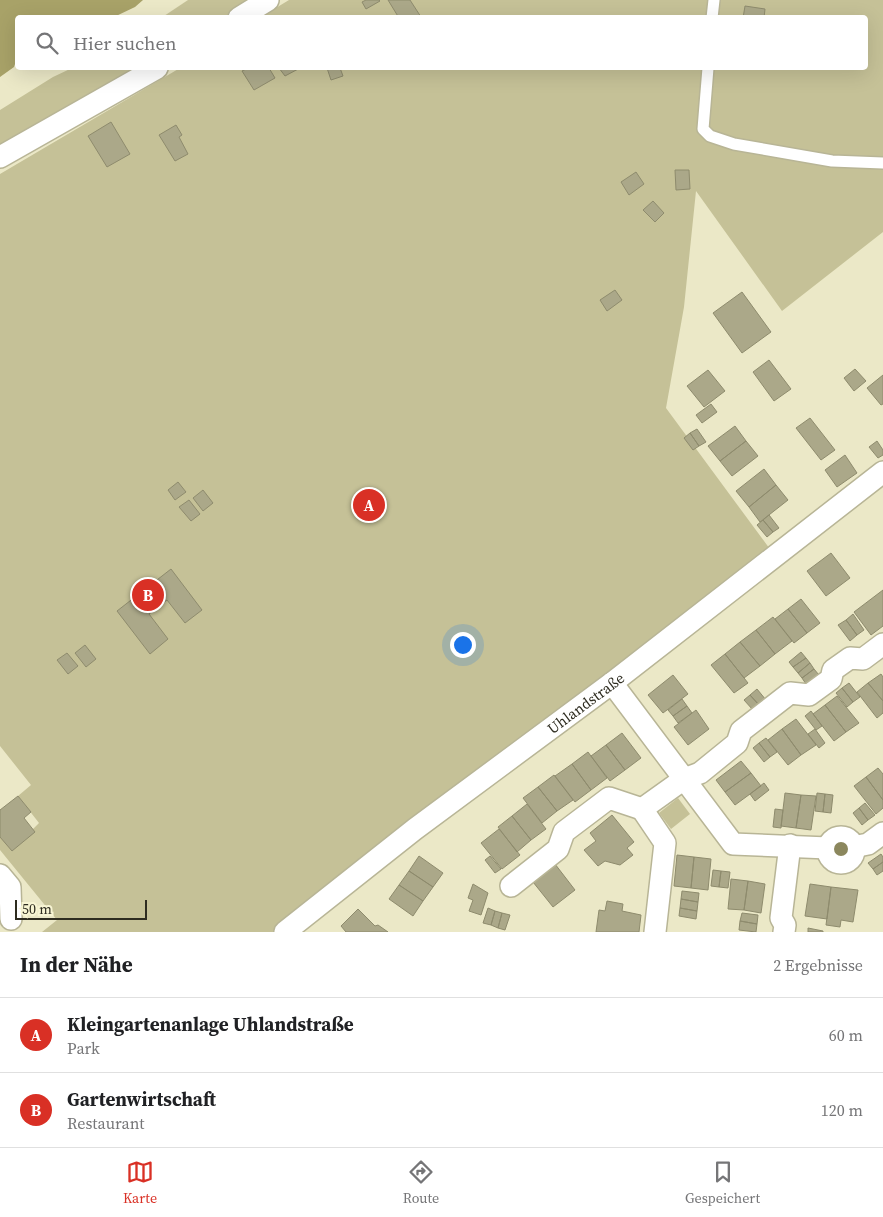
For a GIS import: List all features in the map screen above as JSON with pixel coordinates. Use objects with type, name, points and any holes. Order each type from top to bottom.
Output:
[{"type":"street","points":[[244,15],[268,0]]},
{"type":"street","points":[[0,157],[153,70]]},
{"type":"street","name":"Uhlandstraße","points":[[289,931],[415,829],[612,683],[883,472]]},
{"type":"street","points":[[642,809],[684,779],[700,773],[737,743],[741,731],[790,693],[808,695],[830,679],[833,670],[850,658],[864,659],[883,644]]},
{"type":"street","points":[[612,683],[733,844],[828,848],[832,840],[840,837],[848,839],[854,846],[868,844],[883,833]]},
{"type":"street","points":[[511,886],[558,849],[564,832],[610,798],[642,809],[665,843],[655,932]]},
{"type":"street","points":[[784,932],[785,925],[781,918],[790,845]]},
{"type":"street","points":[[0,874],[10,888],[11,918]]},
{"type":"lane","points":[[712,15],[714,0]]},
{"type":"lane","points":[[708,70],[703,129],[710,136],[734,144],[832,161],[883,163]]},
{"type":"shaded area","points":[[0,0],[143,0],[135,7],[118,15],[15,15],[15,64],[14,67],[0,77]]},
{"type":"shaded area","points":[[188,0],[257,0],[232,15],[166,15]]},
{"type":"shaded area","points":[[289,0],[883,0],[883,232],[782,311],[696,191],[684,307],[666,408],[775,556],[285,932],[42,932],[57,920],[0,850],[0,837],[33,829],[39,823],[18,796],[31,785],[0,746],[0,174],[177,70],[868,70],[868,15],[264,15]]},
{"type":"shaded area","points":[[68,70],[142,70],[0,151],[0,110]]},
{"type":"shaded area","points":[[678,798],[690,814],[671,829],[659,813]]},
{"type":"building","points":[[366,0],[380,1],[366,9],[362,2]]},
{"type":"building","points":[[388,0],[410,0],[420,15],[397,15]]},
{"type":"building","points":[[745,6],[765,9],[764,15],[744,15]]},
{"type":"building","points":[[270,70],[275,78],[254,90],[242,71]]},
{"type":"building","points":[[280,70],[296,70],[285,76]]},
{"type":"building","points":[[328,70],[341,70],[343,76],[331,80]]},
{"type":"building","points":[[111,122],[130,154],[107,167],[88,136]]},
{"type":"building","points":[[176,125],[182,135],[179,137],[188,154],[175,161],[159,135]]},
{"type":"building","points":[[675,170],[689,170],[690,189],[676,190]]},
{"type":"building","points":[[636,172],[644,184],[629,195],[621,182]]},
{"type":"building","points":[[653,201],[664,213],[655,222],[643,210]]},
{"type":"building","points":[[615,290],[622,300],[607,311],[600,300]]},
{"type":"building","points":[[742,292],[771,332],[742,353],[713,313]]},
{"type":"building","points":[[769,360],[791,389],[774,401],[753,372]]},
{"type":"building","points":[[855,369],[866,381],[854,391],[844,378]]},
{"type":"building","points":[[708,370],[725,391],[704,407],[687,386]]},
{"type":"building","points":[[883,375],[883,404],[881,405],[867,388]]},
{"type":"building","points":[[711,404],[717,412],[702,423],[696,415]]},
{"type":"building","points":[[810,418],[835,450],[821,460],[796,428]]},
{"type":"building","points":[[735,426],[746,441],[720,461],[708,446]]},
{"type":"building","points":[[697,429],[706,442],[699,446],[690,433]]},
{"type":"building","points":[[690,433],[699,446],[693,450],[684,438]]},
{"type":"building","points":[[746,441],[758,456],[732,476],[720,461]]},
{"type":"building","points":[[877,441],[883,450],[883,455],[878,458],[869,447]]},
{"type":"building","points":[[845,455],[857,473],[837,487],[825,470]]},
{"type":"building","points":[[764,469],[776,485],[749,507],[736,491]]},
{"type":"building","points":[[178,482],[186,492],[175,500],[168,490]]},
{"type":"building","points":[[776,485],[788,500],[760,522],[749,507]]},
{"type":"building","points":[[203,490],[213,503],[203,511],[193,498]]},
{"type":"building","points":[[189,500],[200,514],[191,521],[179,507]]},
{"type":"building","points":[[769,515],[779,528],[773,532],[763,520]]},
{"type":"building","points":[[763,520],[773,532],[767,537],[757,525]]},
{"type":"building","points":[[831,553],[850,578],[826,596],[807,571]]},
{"type":"building","points":[[171,569],[202,610],[185,623],[167,600],[149,614],[168,639],[150,654],[117,611]]},
{"type":"building","points":[[883,590],[883,626],[871,635],[854,612]]},
{"type":"building","points":[[801,599],[820,623],[807,633],[788,609]]},
{"type":"building","points":[[788,609],[807,633],[794,643],[775,619]]},
{"type":"building","points":[[853,614],[864,630],[857,635],[846,620]]},
{"type":"building","points":[[773,617],[792,641],[775,654],[756,630]]},
{"type":"building","points":[[846,620],[857,635],[850,641],[838,625]]},
{"type":"building","points":[[756,630],[775,654],[760,666],[740,642]]},
{"type":"building","points":[[740,642],[760,666],[744,678],[725,654]]},
{"type":"building","points":[[85,645],[96,659],[86,667],[75,653]]},
{"type":"building","points":[[801,652],[806,658],[793,667],[789,662]]},
{"type":"building","points":[[67,653],[78,666],[68,674],[57,660]]},
{"type":"building","points":[[725,654],[748,683],[734,693],[711,665]]},
{"type":"building","points":[[806,658],[810,663],[798,673],[793,667]]},
{"type":"building","points":[[810,663],[814,669],[802,678],[798,673]]},
{"type":"building","points":[[814,669],[819,675],[806,684],[802,678]]},
{"type":"building","points":[[881,674],[883,677],[883,701],[868,683]]},
{"type":"building","points":[[673,675],[688,694],[663,713],[648,695]]},
{"type":"building","points":[[849,683],[860,697],[853,702],[842,688]]},
{"type":"building","points":[[868,683],[883,701],[883,713],[877,718],[857,692]]},
{"type":"building","points":[[842,688],[853,702],[847,707],[836,693]]},
{"type":"building","points":[[757,689],[766,700],[759,705],[750,695]]},
{"type":"building","points":[[750,695],[759,705],[753,710],[744,700]]},
{"type":"building","points":[[837,696],[859,723],[846,732],[825,705]]},
{"type":"building","points":[[682,699],[687,706],[673,716],[668,710]]},
{"type":"building","points":[[825,705],[846,732],[834,741],[813,714]]},
{"type":"building","points":[[687,706],[692,713],[678,723],[673,716]]},
{"type":"building","points":[[696,710],[709,729],[688,745],[674,727]]},
{"type":"building","points":[[811,711],[822,726],[816,730],[805,716]]},
{"type":"building","points":[[796,719],[816,745],[801,755],[782,729]]},
{"type":"building","points":[[782,729],[801,755],[788,765],[768,740]]},
{"type":"building","points":[[815,729],[825,743],[819,748],[808,734]]},
{"type":"building","points":[[622,733],[641,758],[625,770],[606,745]]},
{"type":"building","points":[[766,738],[777,752],[770,757],[759,743]]},
{"type":"building","points":[[759,743],[770,757],[764,762],[753,748]]},
{"type":"building","points":[[606,745],[625,770],[610,781],[591,756]]},
{"type":"building","points":[[588,752],[607,778],[591,790],[572,764]]},
{"type":"building","points":[[741,761],[751,773],[725,792],[716,780]]},
{"type":"building","points":[[572,764],[591,790],[575,802],[555,776]]},
{"type":"building","points":[[878,768],[883,774],[883,800],[866,777]]},
{"type":"building","points":[[751,773],[761,786],[735,805],[725,792]]},
{"type":"building","points":[[554,775],[573,800],[557,811],[538,787]]},
{"type":"building","points":[[866,777],[883,800],[883,808],[876,814],[854,786]]},
{"type":"building","points":[[764,783],[769,790],[755,801],[750,794]]},
{"type":"building","points":[[538,787],[557,811],[542,823],[523,798]]},
{"type":"building","points":[[785,793],[801,795],[796,828],[781,826]]},
{"type":"building","points":[[817,793],[825,794],[823,812],[815,811]]},
{"type":"building","points":[[825,794],[833,795],[831,813],[823,812]]},
{"type":"building","points":[[801,795],[816,796],[811,830],[796,828]]},
{"type":"building","points":[[18,796],[31,812],[24,818],[35,832],[12,851],[0,837],[0,810]]},
{"type":"building","points":[[865,803],[875,815],[868,820],[859,808]]},
{"type":"building","points":[[527,804],[546,829],[531,840],[512,816]]},
{"type":"building","points":[[859,808],[868,820],[862,825],[853,813]]},
{"type":"building","points":[[775,809],[783,810],[781,828],[773,827]]},
{"type":"building","points":[[612,815],[634,842],[627,848],[633,855],[620,865],[605,861],[598,866],[584,850],[596,841],[590,833]]},
{"type":"building","points":[[512,816],[531,840],[517,852],[498,827]]},
{"type":"building","points":[[499,829],[520,855],[502,869],[481,843]]},
{"type":"building","points":[[881,854],[883,862],[873,869],[868,863]]},
{"type":"building","points":[[677,855],[694,857],[691,888],[674,886]]},
{"type":"building","points":[[419,856],[443,873],[433,887],[409,871]]},
{"type":"building","points":[[490,856],[501,869],[495,873],[485,860]]},
{"type":"building","points":[[694,857],[711,859],[708,890],[691,888]]},
{"type":"building","points":[[883,862],[883,871],[877,875],[873,869]]},
{"type":"building","points":[[555,864],[575,890],[553,907],[533,882]]},
{"type":"building","points":[[713,870],[721,871],[719,887],[711,886]]},
{"type":"building","points":[[409,871],[433,887],[423,901],[399,885]]},
{"type":"building","points":[[721,871],[730,872],[728,888],[719,887]]},
{"type":"building","points":[[731,879],[748,881],[744,910],[728,909]]},
{"type":"building","points":[[748,881],[765,884],[761,913],[744,910]]},
{"type":"building","points":[[473,884],[488,893],[481,915],[469,911],[473,900],[468,898]]},
{"type":"building","points":[[810,884],[831,887],[827,919],[805,916]]},
{"type":"building","points":[[399,885],[423,901],[413,916],[389,899]]},
{"type":"building","points":[[831,887],[858,890],[853,922],[841,920],[840,927],[826,925]]},
{"type":"building","points":[[682,891],[699,893],[698,902],[681,899]]},
{"type":"building","points":[[681,899],[698,902],[697,911],[680,908]]},
{"type":"building","points":[[607,901],[623,904],[622,911],[641,915],[639,932],[596,932],[599,910],[605,911]]},
{"type":"building","points":[[488,908],[495,911],[491,925],[483,923]]},
{"type":"building","points":[[680,908],[697,911],[696,919],[679,916]]},
{"type":"building","points":[[358,909],[375,926],[378,925],[388,932],[346,932],[341,926]]},
{"type":"building","points":[[495,911],[502,913],[498,928],[491,925]]},
{"type":"building","points":[[502,913],[510,915],[505,930],[498,928]]},
{"type":"building","points":[[742,913],[758,915],[757,924],[740,921]]},
{"type":"building","points":[[740,921],[757,924],[756,932],[739,930]]},
{"type":"building","points":[[808,928],[823,931],[823,932],[808,932]]},
{"type":"place","name":"Kleingartenanlage Uhlandstraße","points":[[369,505]]},
{"type":"place","name":"Gartenwirtschaft","points":[[148,595]]}]
